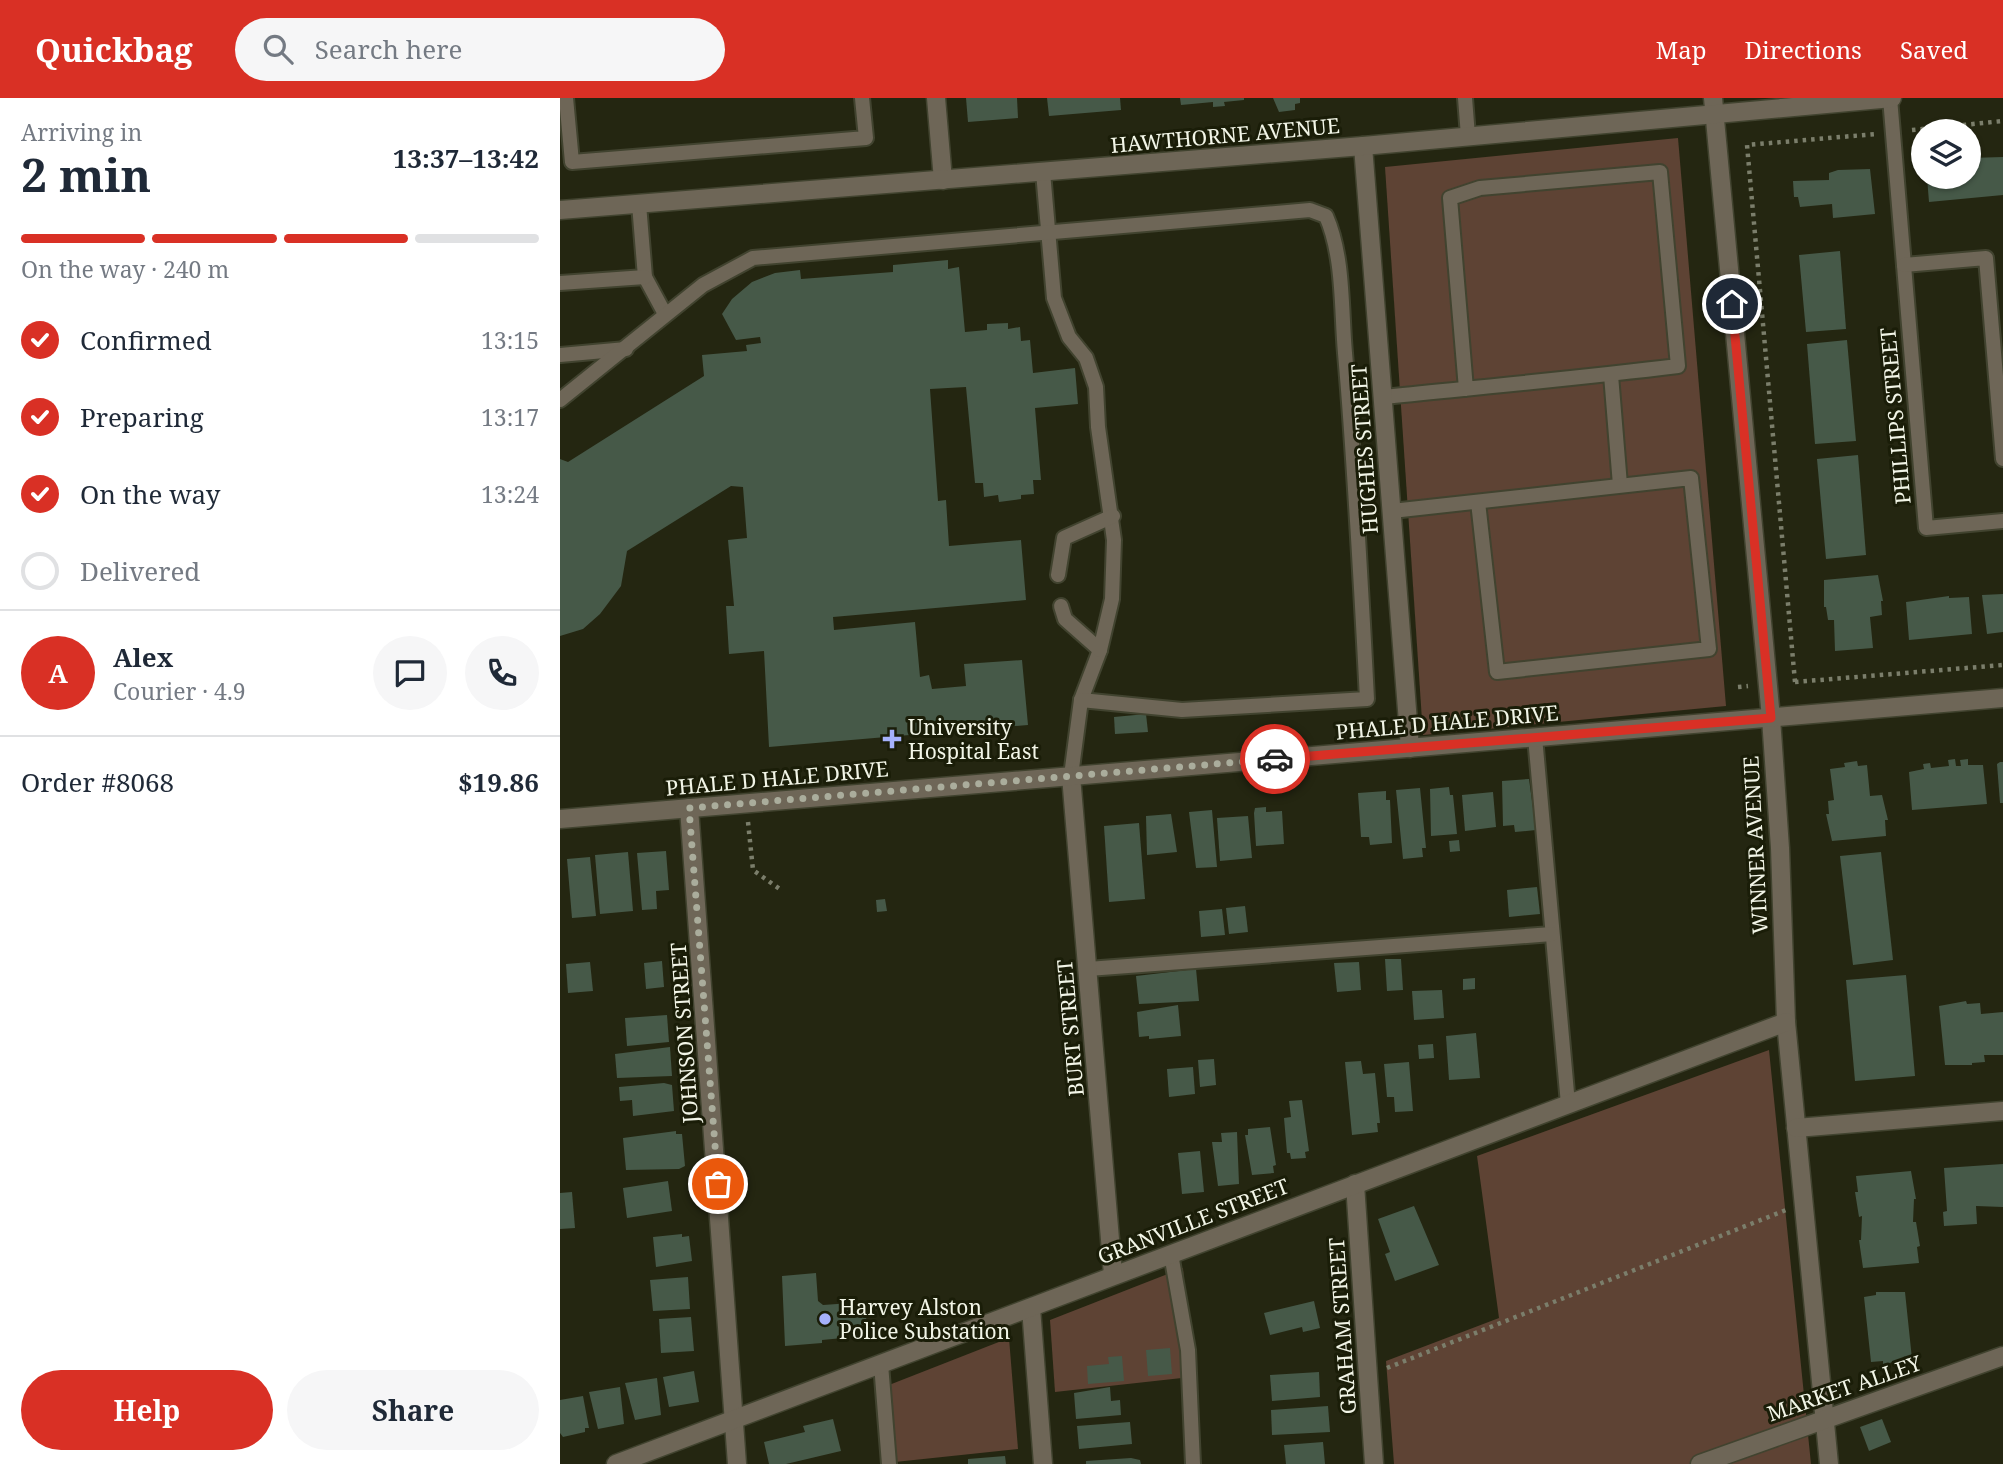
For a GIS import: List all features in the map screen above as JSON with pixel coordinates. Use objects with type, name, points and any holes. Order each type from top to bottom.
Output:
[{"type":"street","points":[[936,98],[943,180]]},
{"type":"street","name":"HAWTHORNE AVENUE","points":[[560,210],[1363,146],[1468,136],[1714,105],[1891,98]]},
{"type":"street","name":"WINNER AVENUE","points":[[1714,105],[1771,718],[1780,848],[1786,1022],[1829,1464]]},
{"type":"street","name":"HUGHES STREET","points":[[1363,146],[1410,748]]},
{"type":"street","name":"PHALE D HALE DRIVE","points":[[560,819],[2003,698]]},
{"type":"street","name":"BURT STREET","points":[[1071,776],[1113,1275]]},
{"type":"street","name":"JOHNSON STREET","points":[[689,808],[737,1464]]},
{"type":"street","name":"GRANVILLE STREET","points":[[616,1464],[1786,1022]]},
{"type":"street","points":[[1796,1128],[2003,1111]]},
{"type":"street","name":"GRAHAM STREET","points":[[1355,1184],[1374,1464]]},
{"type":"street","points":[[1031,1308],[1043,1464]]},
{"type":"street","name":"MARKET ALLEY","points":[[1700,1464],[2003,1356]]},
{"type":"lane","points":[[566,98],[572,162],[866,138],[862,98]]},
{"type":"lane","points":[[1465,98],[1468,136]]},
{"type":"lane","name":"PHILLIPS STREET","points":[[1891,98],[1926,528],[2003,521]]},
{"type":"lane","points":[[1043,172],[1054,298],[1069,337],[1087,358],[1096,387],[1098,427],[1113,516],[1116,579],[1100,650],[1081,699],[1071,776]]},
{"type":"lane","points":[[1383,397],[1466,389],[1611,374],[1678,366],[1660,172],[1480,188],[1450,198],[1466,389]]},
{"type":"lane","points":[[639,204],[645,277],[665,314]]},
{"type":"lane","points":[[560,400],[703,285],[753,258],[1310,210],[1326,216],[1332,230],[1339,281],[1355,470],[1367,699],[1181,710],[1081,699]]},
{"type":"lane","points":[[1903,265],[1986,258],[2003,459]]},
{"type":"lane","points":[[560,283],[645,277]]},
{"type":"lane","points":[[560,355],[628,348]]},
{"type":"lane","points":[[1611,374],[1620,485]]},
{"type":"lane","points":[[1392,511],[1691,478],[1709,649],[1497,672],[1478,502]]},
{"type":"lane","points":[[1058,575],[1065,538],[1113,516]]},
{"type":"lane","points":[[1061,606],[1065,619],[1100,650]]},
{"type":"lane","points":[[1535,737],[1568,1104]]},
{"type":"lane","points":[[1087,969],[1552,934]]},
{"type":"lane","points":[[1171,1254],[1188,1350],[1193,1464]]},
{"type":"lane","points":[[881,1364],[889,1464]]},
{"type":"path","points":[[1795,682],[1747,145],[2003,121]]},
{"type":"path","points":[[1738,687],[2003,665]]},
{"type":"path","points":[[746,804],[753,870],[781,890]]},
{"type":"path","points":[[1367,1376],[1803,1203]]},
{"type":"shaded area","points":[[1678,138],[1726,706],[1423,735],[1385,167]]},
{"type":"shaded area","points":[[1769,1050],[1811,1464],[1394,1464],[1386,1361],[1499,1318],[1477,1156]]},
{"type":"shaded area","points":[[1183,1268],[1191,1377],[1055,1392],[1050,1320]]},
{"type":"shaded area","points":[[1009,1338],[1018,1449],[895,1462],[889,1385]]},
{"type":"building","points":[[966,98],[1017,98],[1018,118],[968,122]]},
{"type":"building","points":[[1047,98],[1120,98],[1121,110],[1049,116]]},
{"type":"building","points":[[1180,98],[1244,100],[1224,102],[1225,106],[1213,107],[1213,102],[1181,105]]},
{"type":"building","points":[[1273,98],[1300,98],[1300,103],[1295,104],[1295,110],[1279,112]]},
{"type":"building","points":[[2003,157],[2003,195],[1929,202],[1928,189],[1981,189],[1981,158]]},
{"type":"building","points":[[1870,169],[1875,214],[1833,218],[1832,204],[1800,207],[1798,197],[1794,197],[1793,181],[1829,180],[1829,173],[1838,170]]},
{"type":"building","points":[[1840,251],[1846,329],[1806,332],[1799,255]]},
{"type":"building","points":[[948,260],[948,269],[959,267],[965,332],[987,330],[987,324],[1008,323],[1008,329],[1020,327],[1021,341],[1030,340],[1033,373],[1075,368],[1078,404],[1035,408],[1041,480],[1033,480],[1034,494],[1021,495],[1021,499],[999,502],[998,495],[984,497],[983,483],[975,483],[966,387],[930,389],[938,501],[946,500],[949,546],[1021,540],[1026,600],[833,617],[834,630],[915,622],[920,677],[929,675],[932,689],[966,686],[964,664],[1022,660],[1028,725],[769,747],[764,651],[729,654],[726,606],[734,606],[728,540],[747,538],[743,487],[731,486],[627,551],[621,586],[600,614],[583,629],[560,636],[560,459],[568,462],[704,376],[702,355],[747,351],[746,345],[761,343],[760,337],[736,340],[722,314],[732,299],[752,282],[775,273],[800,270],[801,279],[893,272],[893,265]]},
{"type":"building","points":[[1847,340],[1856,441],[1815,444],[1807,344]]},
{"type":"building","points":[[1858,455],[1866,555],[1826,559],[1817,459]]},
{"type":"building","points":[[1878,575],[1883,601],[1882,615],[1870,617],[1873,648],[1835,651],[1834,620],[1828,620],[1824,607],[1824,580]]},
{"type":"building","points":[[2003,594],[2003,632],[1987,634],[1982,595]]},
{"type":"building","points":[[1949,596],[1969,597],[1972,634],[1909,640],[1906,602]]},
{"type":"building","points":[[1146,714],[1148,732],[1115,734],[1114,717]]},
{"type":"building","points":[[1955,759],[1956,766],[1961,766],[1960,760],[1968,759],[1968,765],[1983,765],[1987,804],[1912,810],[1909,772],[1924,769],[1923,764],[1930,763],[1931,768],[1949,766],[1948,760]]},
{"type":"building","points":[[1857,761],[1858,766],[1867,765],[1870,796],[1882,795],[1888,820],[1885,820],[1886,836],[1832,841],[1826,814],[1829,814],[1828,801],[1834,800],[1830,769],[1845,767],[1844,763]]},
{"type":"building","points":[[2003,762],[2003,803],[2000,803],[1997,764]]},
{"type":"building","points":[[1529,779],[1536,830],[1515,832],[1514,825],[1503,826],[1502,781]]},
{"type":"building","points":[[1449,787],[1450,795],[1453,795],[1457,834],[1431,836],[1430,789]]},
{"type":"building","points":[[1420,788],[1426,848],[1422,848],[1423,857],[1403,859],[1396,790]]},
{"type":"building","points":[[1386,791],[1386,800],[1390,800],[1392,843],[1370,845],[1369,837],[1361,837],[1358,793]]},
{"type":"building","points":[[1493,792],[1496,827],[1465,831],[1462,795]]},
{"type":"building","points":[[1266,807],[1266,812],[1282,811],[1284,844],[1256,846],[1255,808]]},
{"type":"building","points":[[1212,810],[1217,867],[1196,868],[1189,812]]},
{"type":"building","points":[[1171,814],[1177,852],[1147,855],[1146,816]]},
{"type":"building","points":[[1248,816],[1252,858],[1220,861],[1217,818]]},
{"type":"building","points":[[1139,823],[1145,899],[1109,902],[1104,826]]},
{"type":"building","points":[[1459,840],[1460,851],[1450,852],[1449,841]]},
{"type":"building","points":[[666,851],[669,890],[656,891],[657,909],[642,910],[637,853]]},
{"type":"building","points":[[628,852],[633,911],[600,914],[595,855]]},
{"type":"building","points":[[1881,852],[1893,960],[1853,965],[1840,856]]},
{"type":"building","points":[[590,857],[596,916],[572,918],[567,859]]},
{"type":"building","points":[[1537,887],[1540,914],[1509,917],[1507,890]]},
{"type":"building","points":[[885,899],[887,911],[877,912],[876,900]]},
{"type":"building","points":[[1245,906],[1248,932],[1229,934],[1226,908]]},
{"type":"building","points":[[1222,909],[1225,935],[1201,937],[1199,911]]},
{"type":"building","points":[[1385,959],[1401,959],[1403,990],[1387,991]]},
{"type":"building","points":[[662,961],[664,987],[646,989],[644,963]]},
{"type":"building","points":[[590,962],[593,991],[568,993],[566,964]]},
{"type":"building","points":[[1359,962],[1361,990],[1337,992],[1334,963]]},
{"type":"building","points":[[1196,969],[1199,1001],[1139,1004],[1136,976]]},
{"type":"building","points":[[1906,975],[1915,1076],[1855,1081],[1846,980]]},
{"type":"building","points":[[1475,978],[1475,989],[1463,990],[1463,979]]},
{"type":"building","points":[[1442,990],[1444,1018],[1414,1020],[1412,991]]},
{"type":"building","points":[[1966,1001],[1967,1004],[1980,1003],[1981,1014],[2003,1012],[2003,1055],[1984,1055],[1985,1062],[1972,1065],[1945,1065],[1939,1006]]},
{"type":"building","points":[[1178,1005],[1181,1036],[1149,1039],[1149,1036],[1139,1037],[1137,1012]]},
{"type":"building","points":[[667,1015],[669,1042],[627,1046],[625,1018]]},
{"type":"building","points":[[1476,1033],[1480,1078],[1449,1080],[1446,1036]]},
{"type":"building","points":[[1433,1044],[1434,1058],[1419,1059],[1418,1045]]},
{"type":"building","points":[[670,1047],[672,1076],[617,1078],[615,1054]]},
{"type":"building","points":[[1214,1059],[1216,1085],[1200,1087],[1198,1060]]},
{"type":"building","points":[[1361,1061],[1363,1074],[1375,1073],[1380,1123],[1377,1123],[1378,1132],[1352,1135],[1345,1062]]},
{"type":"building","points":[[1409,1062],[1413,1111],[1395,1112],[1394,1097],[1387,1097],[1384,1064]]},
{"type":"building","points":[[1193,1067],[1195,1094],[1169,1097],[1167,1069]]},
{"type":"building","points":[[664,1083],[672,1085],[674,1111],[633,1116],[632,1100],[620,1101],[619,1087]]},
{"type":"building","points":[[1302,1100],[1309,1151],[1305,1152],[1306,1158],[1291,1159],[1290,1153],[1287,1153],[1284,1118],[1291,1117],[1289,1101]]},
{"type":"building","points":[[1270,1127],[1276,1165],[1273,1166],[1274,1173],[1252,1175],[1245,1135],[1248,1135],[1248,1129]]},
{"type":"building","points":[[676,1131],[676,1134],[682,1134],[685,1166],[679,1169],[626,1170],[623,1138]]},
{"type":"building","points":[[1237,1132],[1239,1184],[1218,1186],[1212,1142],[1222,1142],[1221,1133]]},
{"type":"building","points":[[1200,1151],[1204,1192],[1182,1194],[1178,1153]]},
{"type":"building","points":[[2003,1164],[2003,1207],[1976,1206],[1977,1224],[1944,1226],[1943,1212],[1947,1211],[1944,1168]]},
{"type":"building","points":[[1911,1171],[1916,1199],[1913,1222],[1916,1222],[1920,1246],[1917,1247],[1919,1263],[1863,1268],[1859,1240],[1862,1216],[1859,1217],[1855,1192],[1858,1192],[1856,1176]]},
{"type":"building","points":[[668,1181],[672,1211],[627,1218],[623,1188]]},
{"type":"building","points":[[572,1192],[575,1228],[560,1229],[560,1193]]},
{"type":"building","points":[[1414,1206],[1439,1265],[1395,1281],[1385,1254],[1390,1252],[1378,1219]]},
{"type":"building","points":[[682,1234],[682,1237],[689,1236],[692,1261],[656,1267],[653,1237]]},
{"type":"building","name":"Harvey Alston Police Substation","points":[[816,1273],[818,1301],[823,1305],[865,1302],[867,1329],[843,1331],[843,1338],[822,1340],[822,1343],[785,1346],[782,1276]]},
{"type":"building","points":[[688,1277],[690,1309],[653,1311],[650,1280]]},
{"type":"building","points":[[1876,1292],[1905,1292],[1912,1359],[1883,1364],[1883,1361],[1871,1362],[1864,1297],[1876,1295]]},
{"type":"building","points":[[1314,1301],[1320,1328],[1303,1332],[1302,1327],[1270,1335],[1264,1313]]},
{"type":"building","points":[[691,1317],[694,1351],[661,1353],[659,1319]]},
{"type":"building","points":[[1170,1348],[1172,1374],[1148,1376],[1146,1350]]},
{"type":"building","points":[[1122,1356],[1124,1381],[1088,1384],[1087,1366],[1109,1364],[1108,1357]]},
{"type":"building","points":[[694,1371],[699,1402],[669,1407],[663,1377]]},
{"type":"building","points":[[1319,1372],[1320,1397],[1272,1401],[1270,1375]]},
{"type":"building","points":[[657,1378],[661,1415],[635,1420],[625,1383]]},
{"type":"building","points":[[620,1387],[624,1424],[598,1429],[589,1392]]},
{"type":"building","points":[[1110,1387],[1111,1401],[1120,1400],[1121,1415],[1076,1419],[1074,1393]]},
{"type":"building","points":[[583,1396],[589,1428],[585,1428],[585,1432],[563,1437],[560,1433],[560,1400]]},
{"type":"building","points":[[1328,1406],[1330,1432],[1272,1435],[1271,1410]]},
{"type":"building","points":[[833,1419],[841,1451],[786,1464],[769,1464],[764,1442],[805,1432],[803,1426]]},
{"type":"building","points":[[1882,1419],[1891,1442],[1869,1451],[1860,1427]]},
{"type":"building","points":[[1130,1422],[1132,1444],[1079,1449],[1077,1426]]},
{"type":"building","points":[[1323,1442],[1325,1464],[1286,1464],[1284,1445]]},
{"type":"building","points":[[1005,1456],[1006,1464],[968,1464],[968,1459]]},
{"type":"building","points":[[1131,1458],[1140,1460],[1141,1464],[1086,1464],[1086,1461]]},
{"type":"way so far","points":[[718,1184],[689,808],[1275,759]]},
{"type":"place","name":"University Hospital East","points":[[892,739]]},
{"type":"place","name":"Harvey Alston Police Substation","points":[[825,1319]]},
{"type":"route","points":[[1275,759],[1771,718],[1732,304]]}]
